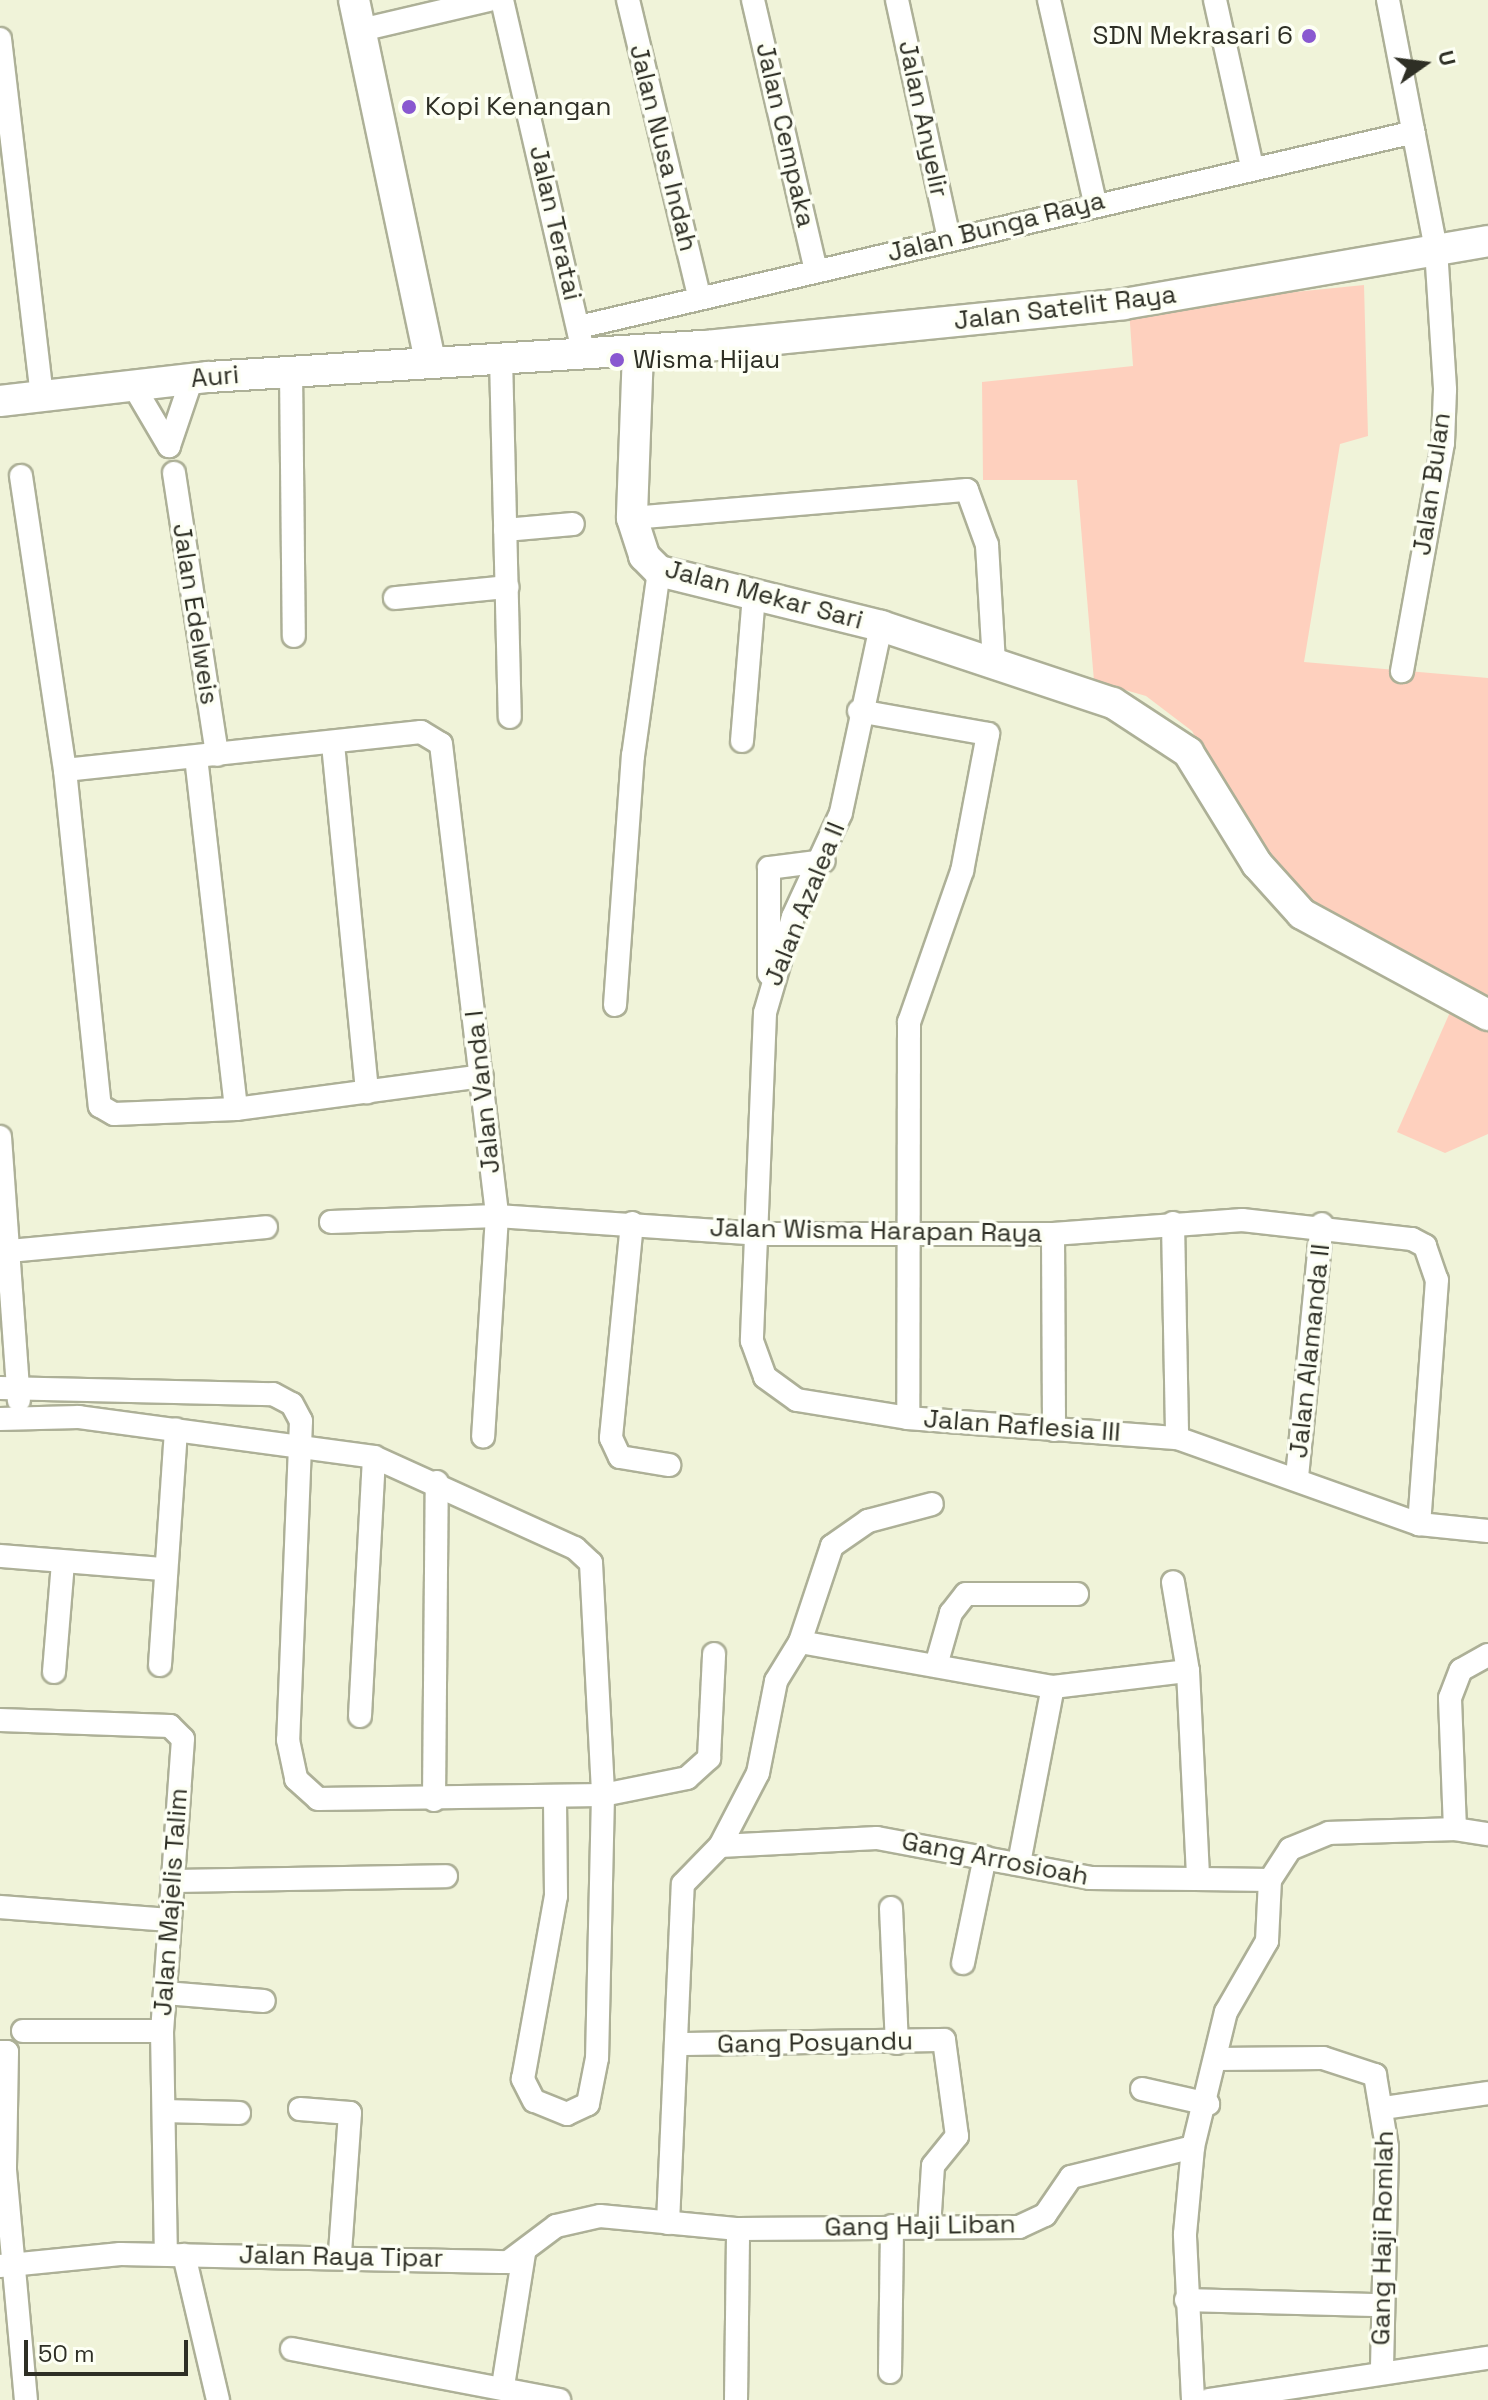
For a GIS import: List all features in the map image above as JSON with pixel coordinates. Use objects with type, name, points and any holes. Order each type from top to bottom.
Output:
[{"type":"street","points":[[354,0],[430,362],[501,358],[581,340],[638,351]]},
{"type":"street","points":[[361,30],[489,0]]},
{"type":"street","name":"Jalan Teratai","points":[[502,0],[581,340]]},
{"type":"street","name":"Jalan Nusa Indah","points":[[628,0],[699,296]]},
{"type":"street","name":"Jalan Cempaka","points":[[753,0],[816,270]]},
{"type":"street","name":"Jalan Anyelir","points":[[897,0],[949,239]]},
{"type":"street","points":[[1049,0],[1095,202]]},
{"type":"street","points":[[1215,0],[1252,167]]},
{"type":"street","name":"Jalan Bulan","points":[[1388,0],[1436,249],[1443,443],[1402,671]]},
{"type":"street","points":[[0,39],[42,396]]},
{"type":"street","name":"Jalan Bunga Raya","points":[[581,340],[699,296],[1095,202],[1414,132]]},
{"type":"street","name":"Jalan Satelit Raya","points":[[638,351],[1124,304],[1488,241]]},
{"type":"street","name":"Jalan Mekar Sari","points":[[638,351],[632,518],[644,556],[659,571],[881,626],[1113,703],[1174,739],[1211,783],[1257,864],[1302,914],[1488,1015]]},
{"type":"street","points":[[501,358],[510,717]]},
{"type":"street","name":"Auri","points":[[0,401],[192,378],[430,362]]},
{"type":"street","points":[[291,370],[294,636]]},
{"type":"street","points":[[133,385],[169,446],[192,378]]},
{"type":"street","name":"Jalan Edelweis","points":[[174,473],[207,756],[236,1109]]},
{"type":"street","points":[[21,476],[65,770],[100,1106],[114,1114],[236,1109],[482,1076]]},
{"type":"street","points":[[632,518],[967,490],[987,545],[994,663]]},
{"type":"street","points":[[505,530],[573,524]]},
{"type":"street","points":[[615,1005],[633,756],[659,571]]},
{"type":"street","points":[[395,598],[507,587]]},
{"type":"street","points":[[742,741],[754,595]]},
{"type":"street","name":"Jalan Azalea II","points":[[761,1234],[769,988],[793,917],[824,861],[841,813],[859,711],[881,626]]},
{"type":"street","points":[[859,711],[988,734],[962,871],[909,1022],[908,1418]]},
{"type":"street","name":"Jalan Vanda I","points":[[333,744],[427,732],[443,749],[497,1216],[483,1437]]},
{"type":"street","points":[[65,770],[333,744],[367,1092]]},
{"type":"street","points":[[769,988],[769,868],[824,861]]},
{"type":"street","points":[[0,1137],[9,1251],[9,1418],[176,1430],[374,1457],[437,1482],[575,1548],[591,1563],[603,1795],[596,2079],[588,2104],[567,2114],[534,2101],[523,2079],[556,1896],[555,1796]]},
{"type":"street","name":"Jalan Wisma Harapan Raya","points":[[331,1222],[497,1216],[761,1234],[1053,1234],[1173,1223],[1322,1224],[1420,1242],[1437,1280],[1419,1524]]},
{"type":"street","points":[[632,1223],[611,1438],[620,1457],[669,1465]]},
{"type":"street","points":[[1173,1223],[1177,1438]]},
{"type":"street","name":"Jalan Alamanda II","points":[[1297,1477],[1322,1224]]},
{"type":"street","points":[[9,1251],[266,1227]]},
{"type":"street","name":"Jalan Raflesia III","points":[[761,1234],[752,1341],[765,1377],[797,1400],[908,1418],[1177,1438],[1297,1477],[1419,1524],[1488,1531]]},
{"type":"street","points":[[1053,1234],[1054,1430]]},
{"type":"street","points":[[9,1388],[273,1394],[297,1410],[299,1446],[287,1701],[296,1779],[318,1799],[434,1800],[603,1795],[701,1771],[709,1758],[714,1654]]},
{"type":"street","points":[[160,1665],[163,1569],[176,1430]]},
{"type":"street","points":[[360,1716],[374,1457]]},
{"type":"street","points":[[434,1800],[437,1482]]},
{"type":"street","points":[[668,2223],[680,2044],[679,1897],[690,1873],[720,1846],[758,1773],[776,1681],[800,1642],[832,1546],[868,1521],[932,1504]]},
{"type":"street","points":[[0,1556],[163,1569]]},
{"type":"street","points":[[54,1672],[63,1562]]},
{"type":"street","points":[[1173,1582],[1188,1671],[1198,1874]]},
{"type":"street","points":[[937,1662],[951,1613],[966,1594],[1077,1594]]},
{"type":"street","points":[[800,1642],[937,1662],[1053,1687],[1188,1671]]},
{"type":"street","points":[[1455,1829],[1450,1698],[1461,1670],[1488,1655]]},
{"type":"street","points":[[1019,1863],[1053,1687]]},
{"type":"street","name":"Jalan Majelis Talim","points":[[0,1720],[177,1730],[183,1744],[162,2031],[165,2111],[175,2254],[218,2400]]},
{"type":"street","points":[[1193,2400],[1186,2300],[1193,2147],[1208,2104],[1226,2012],[1267,1941],[1270,1880],[1290,1849],[1329,1833],[1455,1829],[1488,1834]]},
{"type":"street","name":"Gang Arrosioah","points":[[720,1846],[877,1838],[1090,1878],[1198,1874],[1270,1880]]},
{"type":"street","points":[[963,1963],[985,1857]]},
{"type":"street","points":[[172,1881],[446,1876]]},
{"type":"street","points":[[0,1907],[168,1920]]},
{"type":"street","points":[[891,1908],[897,2043]]},
{"type":"street","points":[[165,1993],[264,2001]]},
{"type":"street","points":[[23,2031],[162,2031]]},
{"type":"street","name":"Gang Posyandu","points":[[680,2044],[944,2040],[957,2136],[933,2166],[929,2228]]},
{"type":"street","points":[[0,2052],[7,2052],[7,2265],[26,2400]]},
{"type":"street","name":"Gang Haji Romlah","points":[[1216,2059],[1323,2058],[1360,2066],[1375,2075],[1383,2108],[1382,2372]]},
{"type":"street","points":[[1142,2089],[1208,2104]]},
{"type":"street","points":[[1383,2108],[1487,2100]]},
{"type":"street","points":[[300,2109],[350,2113],[340,2254]]},
{"type":"street","points":[[165,2111],[239,2113]]},
{"type":"street","name":"Gang Haji Liban","points":[[668,2223],[738,2229],[929,2228],[1034,2223],[1071,2177],[1193,2147]]},
{"type":"street","name":"Jalan Raya Tipar","points":[[7,2265],[175,2254],[340,2254],[501,2262],[524,2253],[556,2226],[581,2217],[668,2223]]},
{"type":"street","points":[[890,2372],[892,2226]]},
{"type":"street","points":[[736,2400],[738,2229]]},
{"type":"street","points":[[503,2386],[524,2253]]},
{"type":"street","points":[[1186,2300],[1381,2305]]},
{"type":"street","points":[[292,2349],[503,2386],[559,2400]]},
{"type":"street","points":[[1209,2400],[1488,2358]]},
{"type":"shaded area","points":[[1364,285],[1368,436],[1340,444],[1304,662],[1488,678],[1488,1003],[1315,911],[1276,875],[1192,731],[1146,696],[1094,681],[1077,480],[983,480],[982,382],[1133,366],[1129,309]]},
{"type":"shaded area","points":[[1451,1010],[1488,1026],[1488,1134],[1445,1153],[1397,1132]]},
{"type":"place","name":"SDN Mekrasari 6","points":[[1309,36]]},
{"type":"place","name":"Kopi Kenangan","points":[[409,107]]},
{"type":"place","name":"Wisma Hijau","points":[[617,360]]}]
